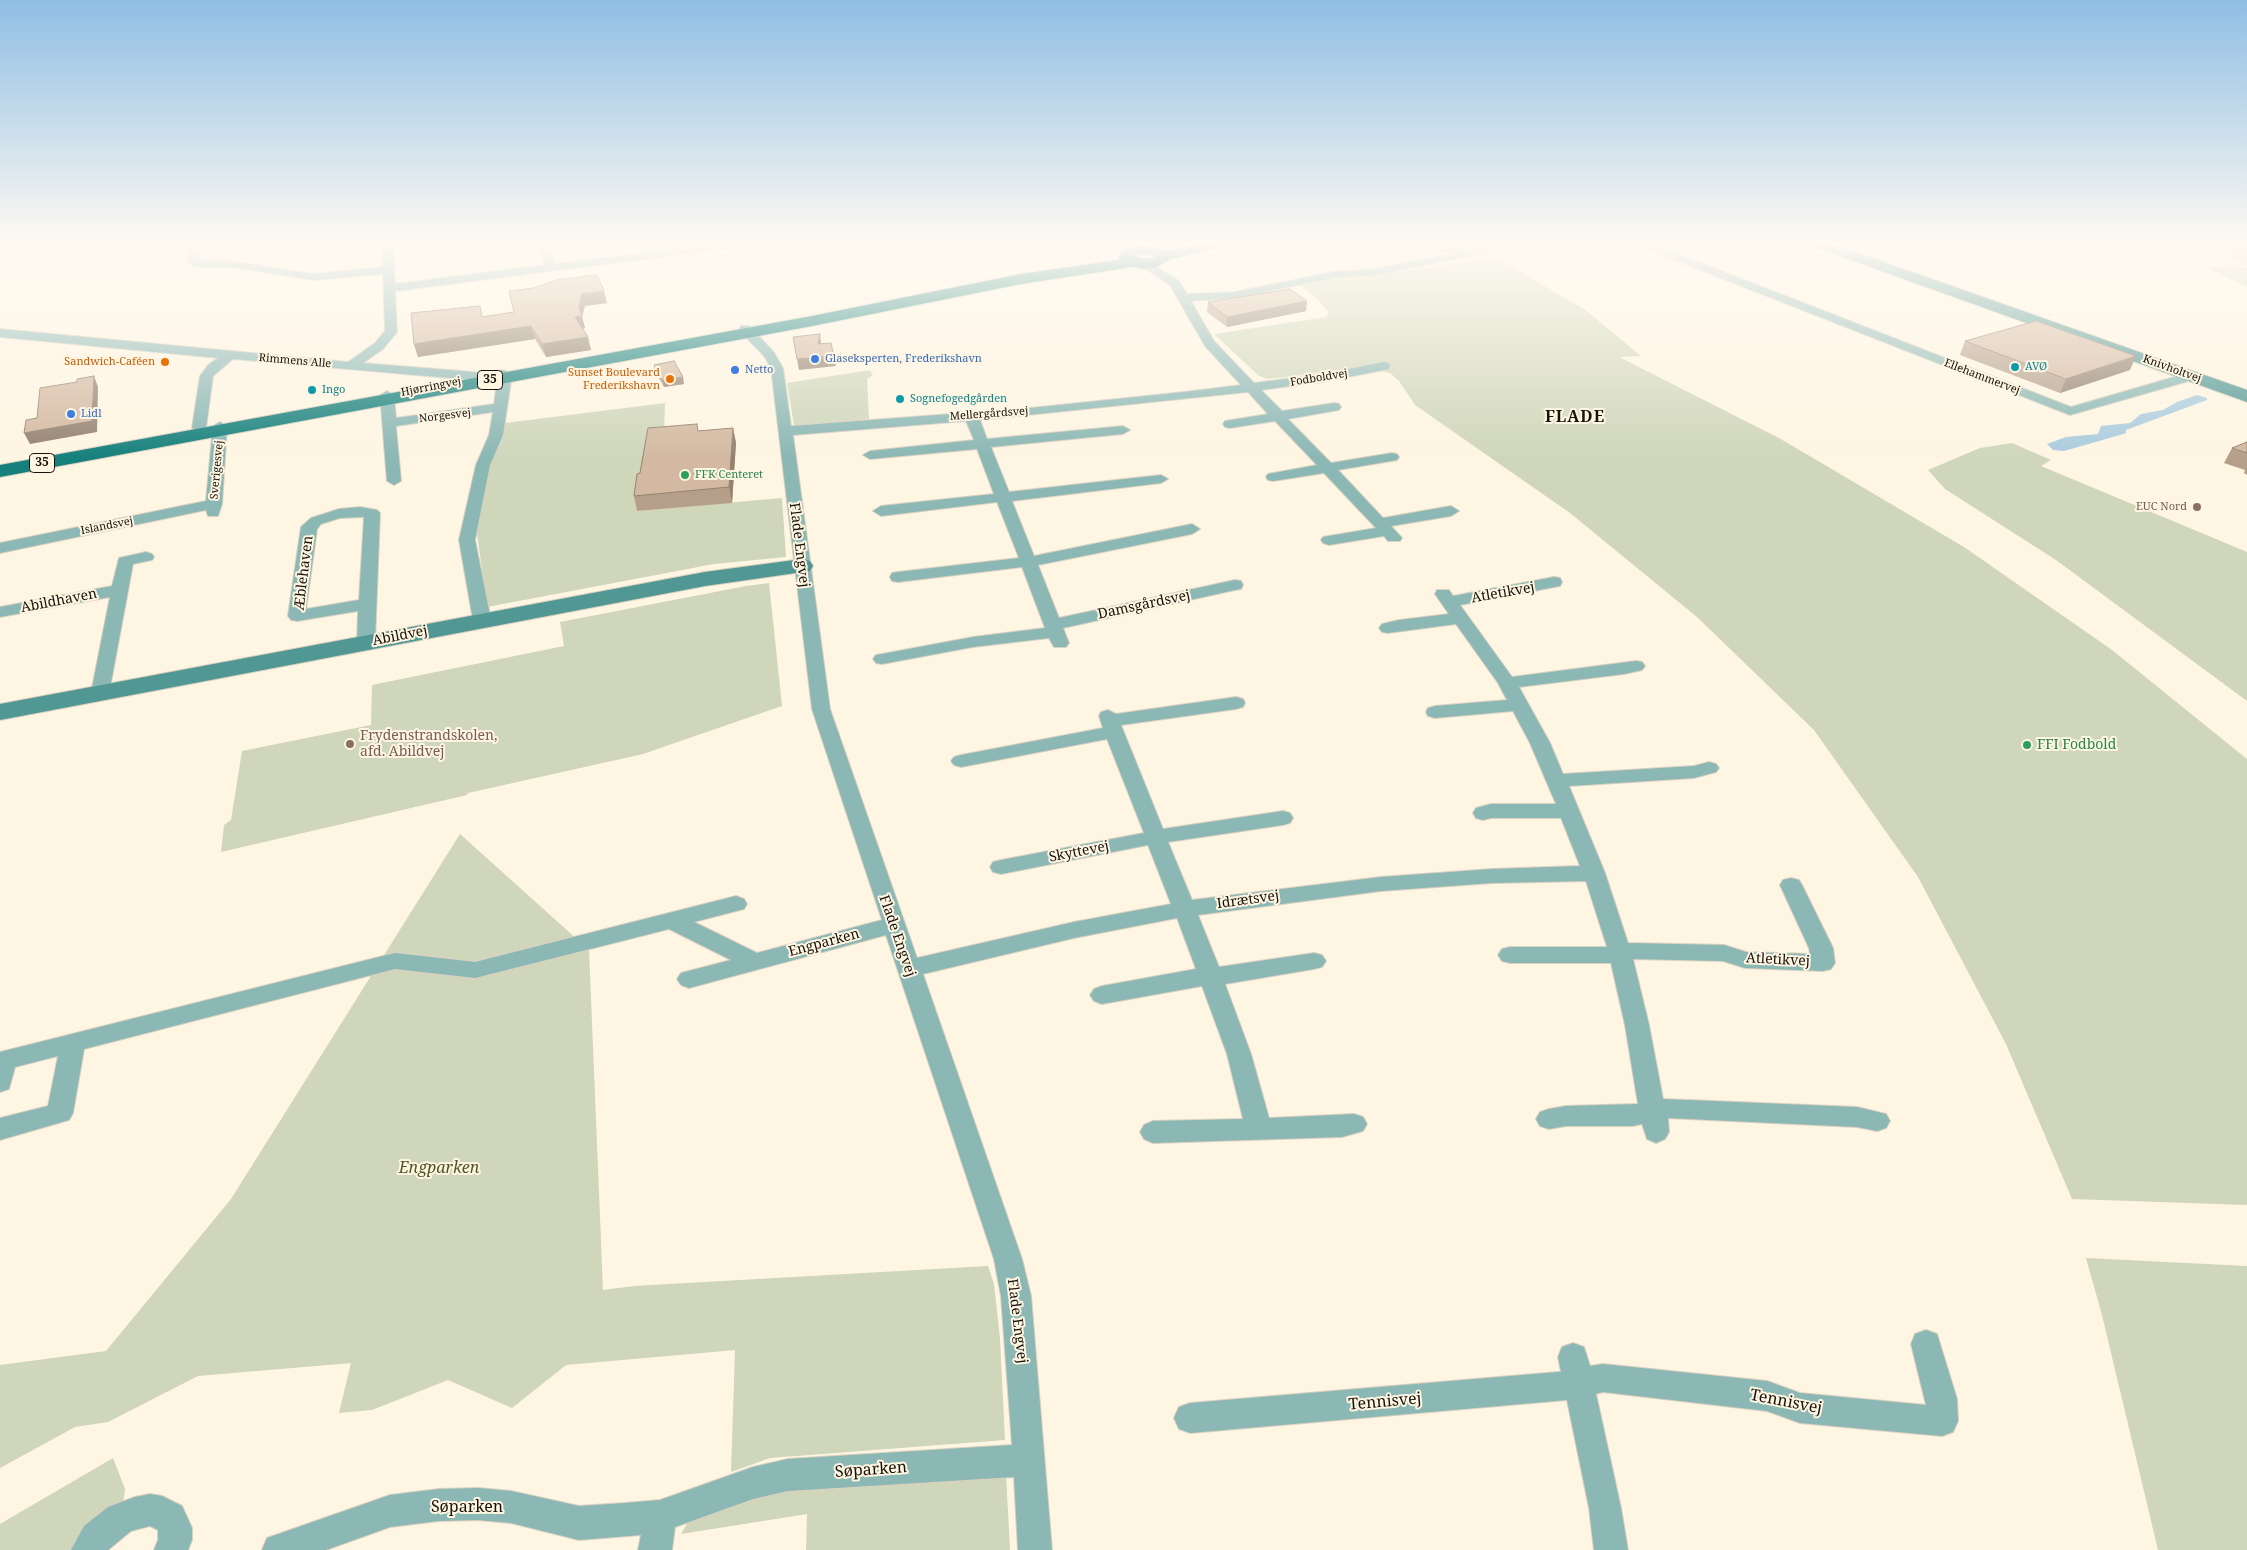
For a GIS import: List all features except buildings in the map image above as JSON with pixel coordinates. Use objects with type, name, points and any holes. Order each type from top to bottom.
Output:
[{"type":"main road","name":"Hjørringvej","points":[[0,471],[387,397],[443,383],[482,380],[833,314]]},
{"type":"street","points":[[351,366],[379,346],[391,332],[391,314]]},
{"type":"street","points":[[1193,314],[1209,343],[1254,388],[1387,531]]},
{"type":"street","name":"Ellehammervej","points":[[1823,314],[2070,411],[2191,376]]},
{"type":"street","name":"Knivholtvej","points":[[2018,314],[2247,396]]},
{"type":"street","name":"Flade Engvej","points":[[746,330],[769,354],[777,368],[821,709],[1008,1259],[1016,1296],[1035,1550]]},
{"type":"street","name":"Rimmens Alle","points":[[0,333],[351,366],[443,383]]},
{"type":"street","points":[[199,428],[207,376],[230,355]]},
{"type":"street","name":"Fodboldvej","points":[[1254,388],[1384,366]]},
{"type":"street","points":[[482,620],[467,540],[483,465],[496,435],[503,376]]},
{"type":"street","name":"Mellergårdsvej","points":[[784,431],[1076,407],[1254,388]]},
{"type":"street","points":[[387,397],[394,481]]},
{"type":"street","name":"Norgesvej","points":[[389,423],[500,407]]},
{"type":"street","points":[[1230,424],[1334,407]]},
{"type":"street","points":[[971,416],[1055,633]]},
{"type":"street","name":"Sverigesvej","points":[[213,509],[220,429]]},
{"type":"street","points":[[870,455],[1123,430]]},
{"type":"street","points":[[1273,477],[1392,458]]},
{"type":"street","points":[[881,510],[1161,478]]},
{"type":"street","name":"Islandsvej","points":[[0,548],[213,509]]},
{"type":"street","points":[[1328,540],[1387,531],[1451,511]]},
{"type":"street","name":"Æblehaven","points":[[366,642],[368,604],[372,513],[339,514],[316,521],[309,527],[297,616],[368,604]]},
{"type":"street","points":[[898,577],[1027,562],[1192,529]]},
{"type":"street","name":"Abildhaven","points":[[100,693],[125,560],[146,557]]},
{"type":"street","name":"Abildvej","points":[[0,712],[705,579],[802,566]]},
{"type":"street","name":"Atletikvej","points":[[1388,628],[1452,604],[1554,582]]},
{"type":"street","name":"Damsgårdsvej","points":[[882,658],[973,642],[1055,633],[1235,585]]},
{"type":"street","name":"Abildhaven","points":[[0,612],[118,590]]},
{"type":"street","name":"Atletikvej","points":[[1452,604],[1507,683],[1519,705],[1558,782],[1594,873],[1620,953],[1655,1122]]},
{"type":"street","points":[[1507,683],[1636,666]]},
{"type":"street","points":[[961,760],[1110,723],[1236,702]]},
{"type":"street","points":[[1435,712],[1519,705]]},
{"type":"street","points":[[1110,723],[1212,977],[1239,1054],[1259,1128]]},
{"type":"street","points":[[1558,782],[1694,772],[1709,768]]},
{"type":"street","points":[[1482,813],[1491,810],[1569,811]]},
{"type":"street","name":"Skyttevej","points":[[1001,868],[1157,837],[1283,818]]},
{"type":"street","name":"Idrætsvej","points":[[908,969],[1074,930],[1184,909],[1381,884],[1492,876],[1594,873]]},
{"type":"street","name":"Atletikvej","points":[[1510,955],[1604,956],[1635,950],[1724,953],[1745,960],[1823,963],[1821,948],[1791,885]]},
{"type":"street","points":[[0,1082],[4,1060],[395,961],[475,970],[736,904]]},
{"type":"street","points":[[672,921],[756,962]]},
{"type":"street","name":"Engparken","points":[[689,979],[893,925]]},
{"type":"street","points":[[1102,995],[1314,961]]},
{"type":"street","points":[[0,1129],[60,1113],[73,1043]]},
{"type":"street","points":[[1549,1119],[1566,1116],[1633,1116],[1655,1122],[1668,1108],[1857,1117],[1877,1121]]},
{"type":"street","points":[[1153,1132],[1342,1126],[1354,1124]]},
{"type":"street","name":"Tennisvej","points":[[1190,1418],[1576,1370],[1603,1378],[1767,1396],[1800,1408],[1942,1422],[1942,1399],[1926,1344]]},
{"type":"street","points":[[1576,1370],[1605,1508],[1611,1550]]},
{"type":"street","name":"Søparken","points":[[279,1550],[390,1511],[439,1505],[478,1504],[510,1507],[579,1523],[660,1516],[754,1483],[788,1475],[1029,1460]]},
{"type":"street","points":[[88,1550],[96,1538],[120,1519],[150,1510],[162,1512],[170,1518],[175,1528],[175,1540],[171,1550]]},
{"type":"street","points":[[655,1550],[660,1516]]},
{"type":"green space","name":"FFI Fodbold","points":[[1328,314],[1591,314],[1641,356],[1619,357],[1779,438],[1964,547],[2112,650],[2247,759],[2247,1205],[2072,1199],[2006,1044],[1918,877],[1814,730],[1697,617],[1570,513],[1415,405],[1399,381],[1390,373],[1362,368],[1267,379],[1259,376],[1214,334],[1327,317]]},
{"type":"green space","points":[[870,370],[873,375],[867,379],[869,419],[794,425],[787,383]]},
{"type":"green space","points":[[665,403],[664,438],[637,511],[782,498],[786,557],[714,564],[487,607],[477,533],[489,464],[502,436],[505,423]]},
{"type":"green space","points":[[2012,443],[2051,460],[2041,466],[2247,552],[2247,701],[2056,560],[1945,489],[1928,470],[1980,448]]},
{"type":"green space","points":[[769,583],[782,706],[643,754],[468,793],[467,795],[221,852],[224,825],[231,820],[242,751],[371,725],[372,685],[564,646],[560,622]]},
{"type":"green space","name":"Engparken","points":[[460,834],[589,950],[603,1290],[634,1286],[988,1266],[994,1284],[1000,1339],[1005,1440],[770,1458],[731,1472],[735,1350],[566,1365],[512,1408],[448,1380],[372,1410],[339,1413],[351,1363],[198,1376],[108,1422],[75,1427],[0,1468],[0,1365],[106,1351],[231,1199]]},
{"type":"green space","points":[[2086,1258],[2247,1266],[2247,1550],[2158,1550],[2102,1315]]},
{"type":"green space","points":[[113,1458],[125,1489],[123,1504],[72,1550],[0,1550],[0,1524]]},
{"type":"green space","points":[[1006,1474],[1010,1550],[806,1550],[807,1514],[681,1534],[688,1522],[751,1493]]},
{"type":"water","points":[[2197,395],[2207,398],[2207,400],[2126,430],[2126,433],[2120,435],[2064,451],[2053,450],[2047,444],[2066,437],[2098,434],[2101,426],[2130,423],[2141,414],[2163,410],[2177,402]]},
{"type":"place","name":"Glaseksperten, Frederikshavn","points":[[815,359]]},
{"type":"place","name":"Sandwich-Caféen","points":[[165,362]]},
{"type":"place","name":"AVØ","points":[[2015,367]]},
{"type":"place","name":"Netto","points":[[735,370]]},
{"type":"place","name":"Sunset Boulevard Frederikshavn","points":[[670,379]]},
{"type":"place","name":"Ingo","points":[[312,390]]},
{"type":"place","name":"Sognefogedgården","points":[[900,399]]},
{"type":"place","name":"Lidl","points":[[71,414]]},
{"type":"place","name":"FFK Centeret","points":[[685,475]]},
{"type":"place","name":"EUC Nord","points":[[2197,507]]},
{"type":"place","name":"Frydenstrandskolen, afd. Abildvej","points":[[350,744]]},
{"type":"place","name":"FFI Fodbold","points":[[2027,745]]},
{"type":"district","name":"FLADE","points":[[1575,417]]}]
